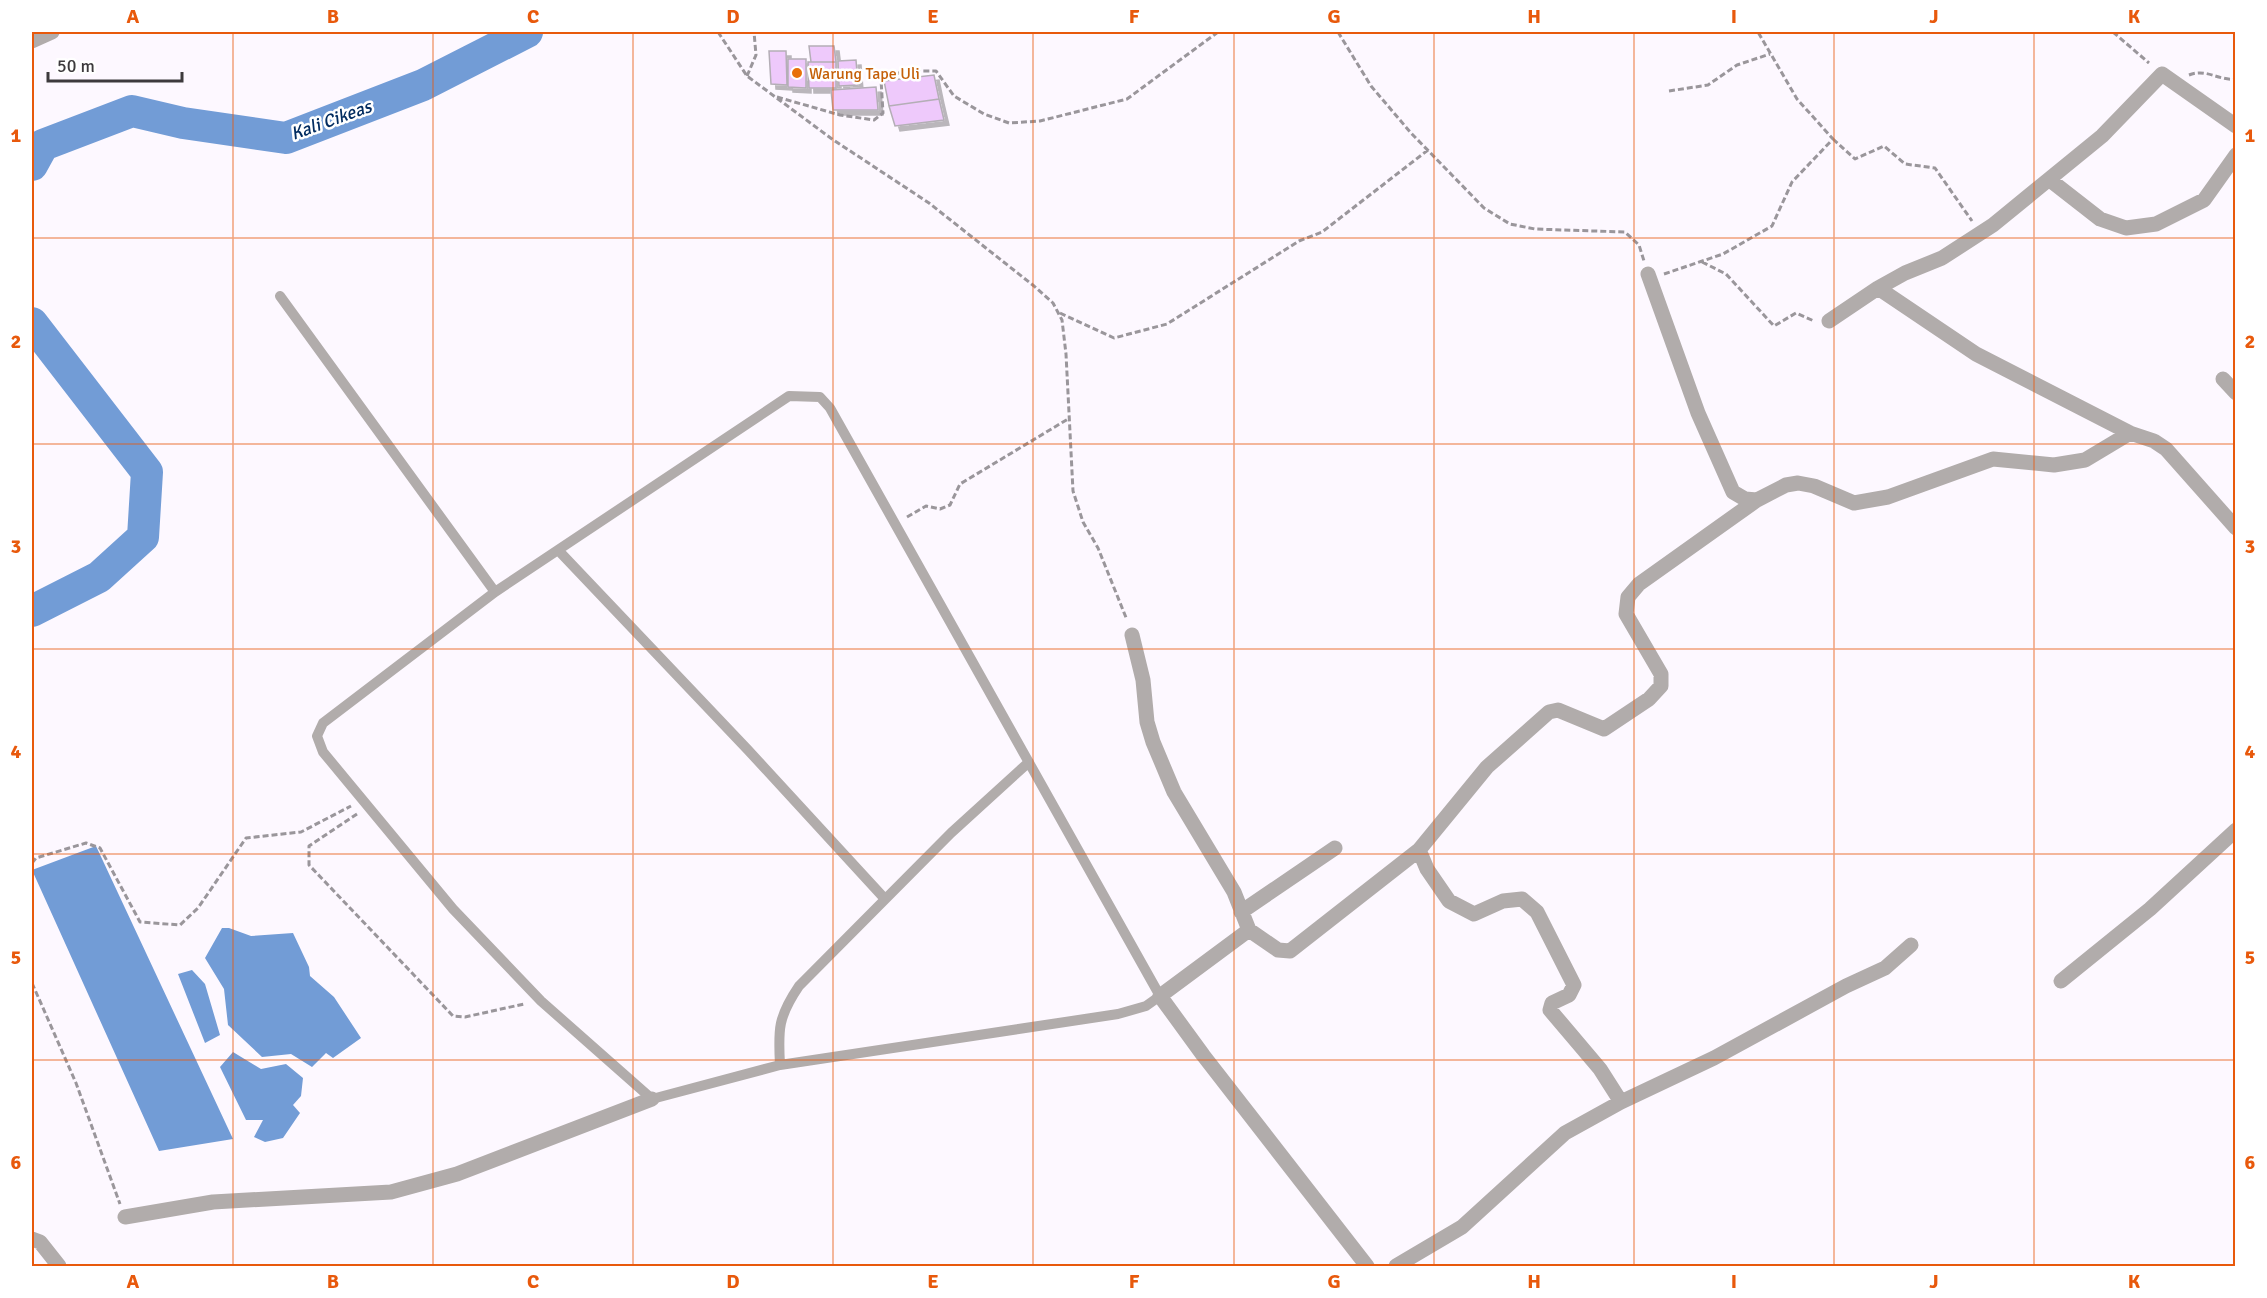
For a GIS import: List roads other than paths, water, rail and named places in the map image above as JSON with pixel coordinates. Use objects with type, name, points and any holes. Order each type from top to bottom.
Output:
[{"type":"street","points":[[32,41],[52,32]]},
{"type":"street","points":[[1829,321],[1878,288],[1905,273],[1942,258],[1980,233],[2050,180],[2119,120],[2162,74],[2235,126]]},
{"type":"street","points":[[2050,180],[2100,219],[2126,228],[2156,224],[2204,200],[2235,155]]},
{"type":"street","points":[[1648,274],[1698,413],[1733,492],[1745,499],[1757,500]]},
{"type":"street","points":[[1878,288],[1976,354],[2130,433],[2154,441],[2166,450],[2235,528]]},
{"type":"street","points":[[2223,380],[2235,393]]},
{"type":"street","points":[[1132,634],[1143,680],[1147,722],[1174,792],[1234,892],[1249,930],[1278,950],[1290,951],[1419,850],[1487,767],[1548,711],[1558,710],[1604,729],[1649,699],[1662,686],[1661,674],[1626,614],[1628,597],[1639,584],[1757,500],[1786,485],[1798,483],[1814,486],[1854,503],[1888,497],[1993,459],[2054,465],[2085,460],[2130,433]]},
{"type":"street","points":[[2061,981],[2166,896],[2235,830]]},
{"type":"street","points":[[1241,912],[1335,848]]},
{"type":"street","points":[[1419,850],[1427,869],[1449,901],[1474,914],[1503,901],[1522,899],[1537,912],[1574,985],[1569,995],[1552,1003],[1550,1010],[1600,1069],[1621,1102]]},
{"type":"street","points":[[1249,930],[1160,996],[1368,1266]]},
{"type":"street","points":[[1396,1266],[1462,1227],[1565,1133],[1621,1102],[1714,1058],[1846,986],[1885,968],[1911,945]]},
{"type":"street","points":[[124,1216],[213,1202],[359,1195],[402,1190],[457,1174],[652,1099]]},
{"type":"street","points":[[32,1239],[40,1242],[59,1266]]},
{"type":"lane","points":[[280,296],[495,592]]},
{"type":"lane","points":[[789,396],[820,397],[830,408],[1160,996],[1146,1006],[1118,1014],[780,1065],[652,1099],[541,1001],[453,909],[323,752],[317,736],[323,723],[495,592],[789,396]]},
{"type":"lane","points":[[558,550],[748,750],[885,899]]},
{"type":"lane","points":[[780,1065],[780,1026],[783,1009],[799,986],[951,833],[1029,762]]},
{"type":"water","points":[[96,846],[233,1139],[159,1151],[32,870]]},
{"type":"water","points":[[222,928],[229,928],[251,936],[293,933],[309,967],[310,976],[334,997],[361,1038],[333,1058],[326,1053],[312,1067],[291,1054],[262,1057],[228,1025],[224,989],[205,958]]},
{"type":"water","points":[[192,970],[205,984],[220,1035],[205,1043],[178,974]]},
{"type":"water","points":[[233,1052],[261,1069],[286,1064],[303,1078],[301,1096],[293,1105],[300,1113],[283,1138],[265,1142],[254,1137],[263,1120],[246,1120],[220,1067]]},
{"type":"waterway","name":"Kali Cikeas","points":[[32,165],[43,145],[132,111],[183,123],[286,138],[423,85],[527,32]]},
{"type":"waterway","name":"Kali Cikeas","points":[[32,323],[147,472],[143,537],[99,577],[32,611]]},
{"type":"place","name":"Warung Tape Uli","points":[[797,73]]}]
